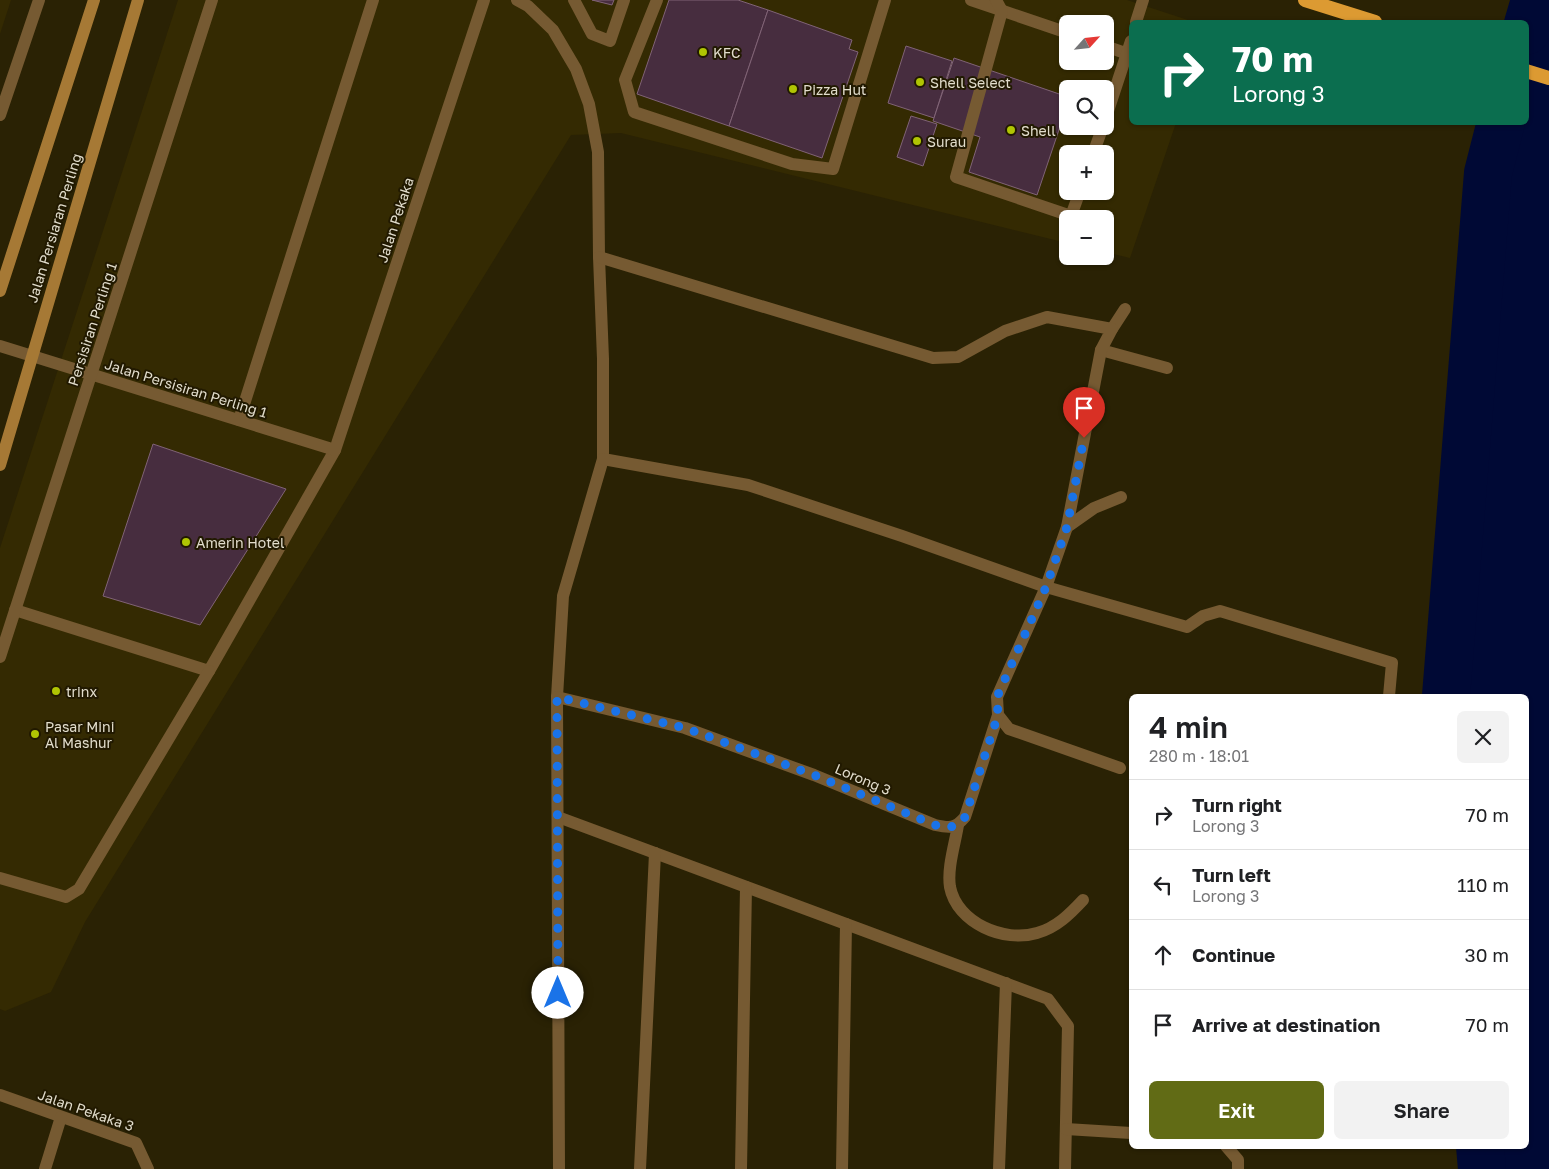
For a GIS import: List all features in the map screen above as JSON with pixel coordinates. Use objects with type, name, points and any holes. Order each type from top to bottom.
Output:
[{"type":"highway","points":[[1305,0],[1369,20]]},
{"type":"highway","points":[[1529,72],[1549,78]]},
{"type":"main road","points":[[0,291],[94,0]]},
{"type":"main road","name":"Jalan Persiaran Perling","points":[[0,465],[138,0]]},
{"type":"street","points":[[0,115],[39,0]]},
{"type":"street","name":"Persisiran Perling 1","points":[[0,657],[212,0]]},
{"type":"street","points":[[239,420],[373,0]]},
{"type":"street","name":"Jalan Pekaka","points":[[0,878],[66,897],[79,889],[209,671],[335,450],[484,0]]},
{"type":"street","points":[[517,0],[528,6],[553,30],[576,69],[589,104],[598,152],[599,257],[603,359],[603,459],[563,596],[557,697],[559,1169]]},
{"type":"street","points":[[574,0],[592,34],[610,41],[624,0]]},
{"type":"street","points":[[657,0],[625,80],[634,112],[792,164],[833,169],[885,0]]},
{"type":"street","points":[[971,0],[999,5],[1059,29]]},
{"type":"street","points":[[1137,20],[1142,0]]},
{"type":"street","points":[[999,5],[956,177],[1071,216],[1077,200]]},
{"type":"street","points":[[1114,49],[1128,54]]},
{"type":"street","points":[[1114,94],[1129,50]]},
{"type":"street","points":[[599,257],[933,358],[958,357],[1005,330],[1047,317],[1112,329]]},
{"type":"street","points":[[1083,900],[1065,918],[1038,933],[1016,935],[989,931],[959,905],[950,887],[950,876],[958,826],[965,817],[998,715],[997,697],[1046,587],[1067,527],[1101,350],[1125,309]]},
{"type":"street","name":"Jalan Persisiran Perling 1","points":[[0,346],[335,450]]},
{"type":"street","points":[[1101,350],[1167,368]]},
{"type":"street","points":[[603,459],[748,485],[902,536],[1046,587],[1187,627],[1203,616],[1220,611],[1392,664],[1389,694]]},
{"type":"street","points":[[1067,527],[1094,508],[1120,497]]},
{"type":"street","points":[[15,610],[209,671]]},
{"type":"street","name":"Lorong 3","points":[[557,697],[685,728],[814,775],[935,825],[951,828],[958,826]]},
{"type":"street","points":[[998,715],[1009,729],[1120,768]]},
{"type":"street","points":[[558,817],[1048,999],[1068,1026],[1065,1169]]},
{"type":"street","points":[[640,1169],[654,853]]},
{"type":"street","points":[[741,1169],[746,887]]},
{"type":"street","points":[[842,1169],[846,924]]},
{"type":"street","points":[[999,1169],[1006,983]]},
{"type":"street","name":"Jalan Pekaka 3","points":[[0,1095],[136,1143],[148,1169]]},
{"type":"street","points":[[45,1169],[61,1117]]},
{"type":"street","points":[[1066,1129],[1129,1133]]},
{"type":"street","points":[[1229,1149],[1238,1160],[1238,1169]]},
{"type":"shaded area","points":[[0,0],[11,0],[0,34]]},
{"type":"shaded area","points":[[178,0],[1127,0],[1188,20],[1129,20],[1129,125],[1175,125],[1130,258],[1114,254],[1114,210],[1059,210],[1059,241],[621,133],[571,135],[85,922],[51,992],[5,1011],[0,1009],[0,548]]},
{"type":"water","points":[[1535,0],[1549,0],[1549,1169],[1482,1169],[1480,1149],[1529,1149],[1529,694],[1446,694],[1488,173],[1500,125],[1529,125],[1529,21]]},
{"type":"building","points":[[592,0],[614,0],[612,5]]},
{"type":"building","name":"KFC","points":[[669,0],[738,0],[768,10],[729,126],[637,94]]},
{"type":"building","name":"Pizza Hut","points":[[768,10],[852,40],[849,49],[858,52],[822,158],[729,126]]},
{"type":"building","name":"Shell Select","points":[[906,46],[952,61],[934,118],[888,103]]},
{"type":"building","points":[[954,58],[1059,94],[1059,130],[1037,195],[969,172],[980,137],[933,121]]},
{"type":"building","name":"Surau","points":[[911,116],[937,124],[923,166],[897,157]]},
{"type":"building","name":"Amerin Hotel","points":[[153,444],[286,489],[200,625],[103,596]]},
{"type":"waterway","points":[[1529,21],[1535,0]]},
{"type":"waterway","points":[[1446,694],[1488,173],[1500,125]]},
{"type":"waterway","points":[[1480,1149],[1482,1169]]},
{"type":"place","name":"KFC","points":[[703,52]]},
{"type":"place","name":"Shell Select","points":[[920,82]]},
{"type":"place","name":"Pizza Hut","points":[[793,89]]},
{"type":"place","name":"Shell","points":[[1011,130]]},
{"type":"place","name":"Surau","points":[[917,141]]},
{"type":"place","name":"Amerin Hotel","points":[[186,542]]},
{"type":"place","name":"trinx","points":[[56,691]]},
{"type":"place","name":"Pasar Mini Al Mashur","points":[[35,734]]},
{"type":"route","points":[[558,993],[557,697],[685,728],[814,775],[935,825],[951,828],[958,826],[965,817],[998,715],[997,697],[1046,587],[1067,527],[1084,438]]}]
